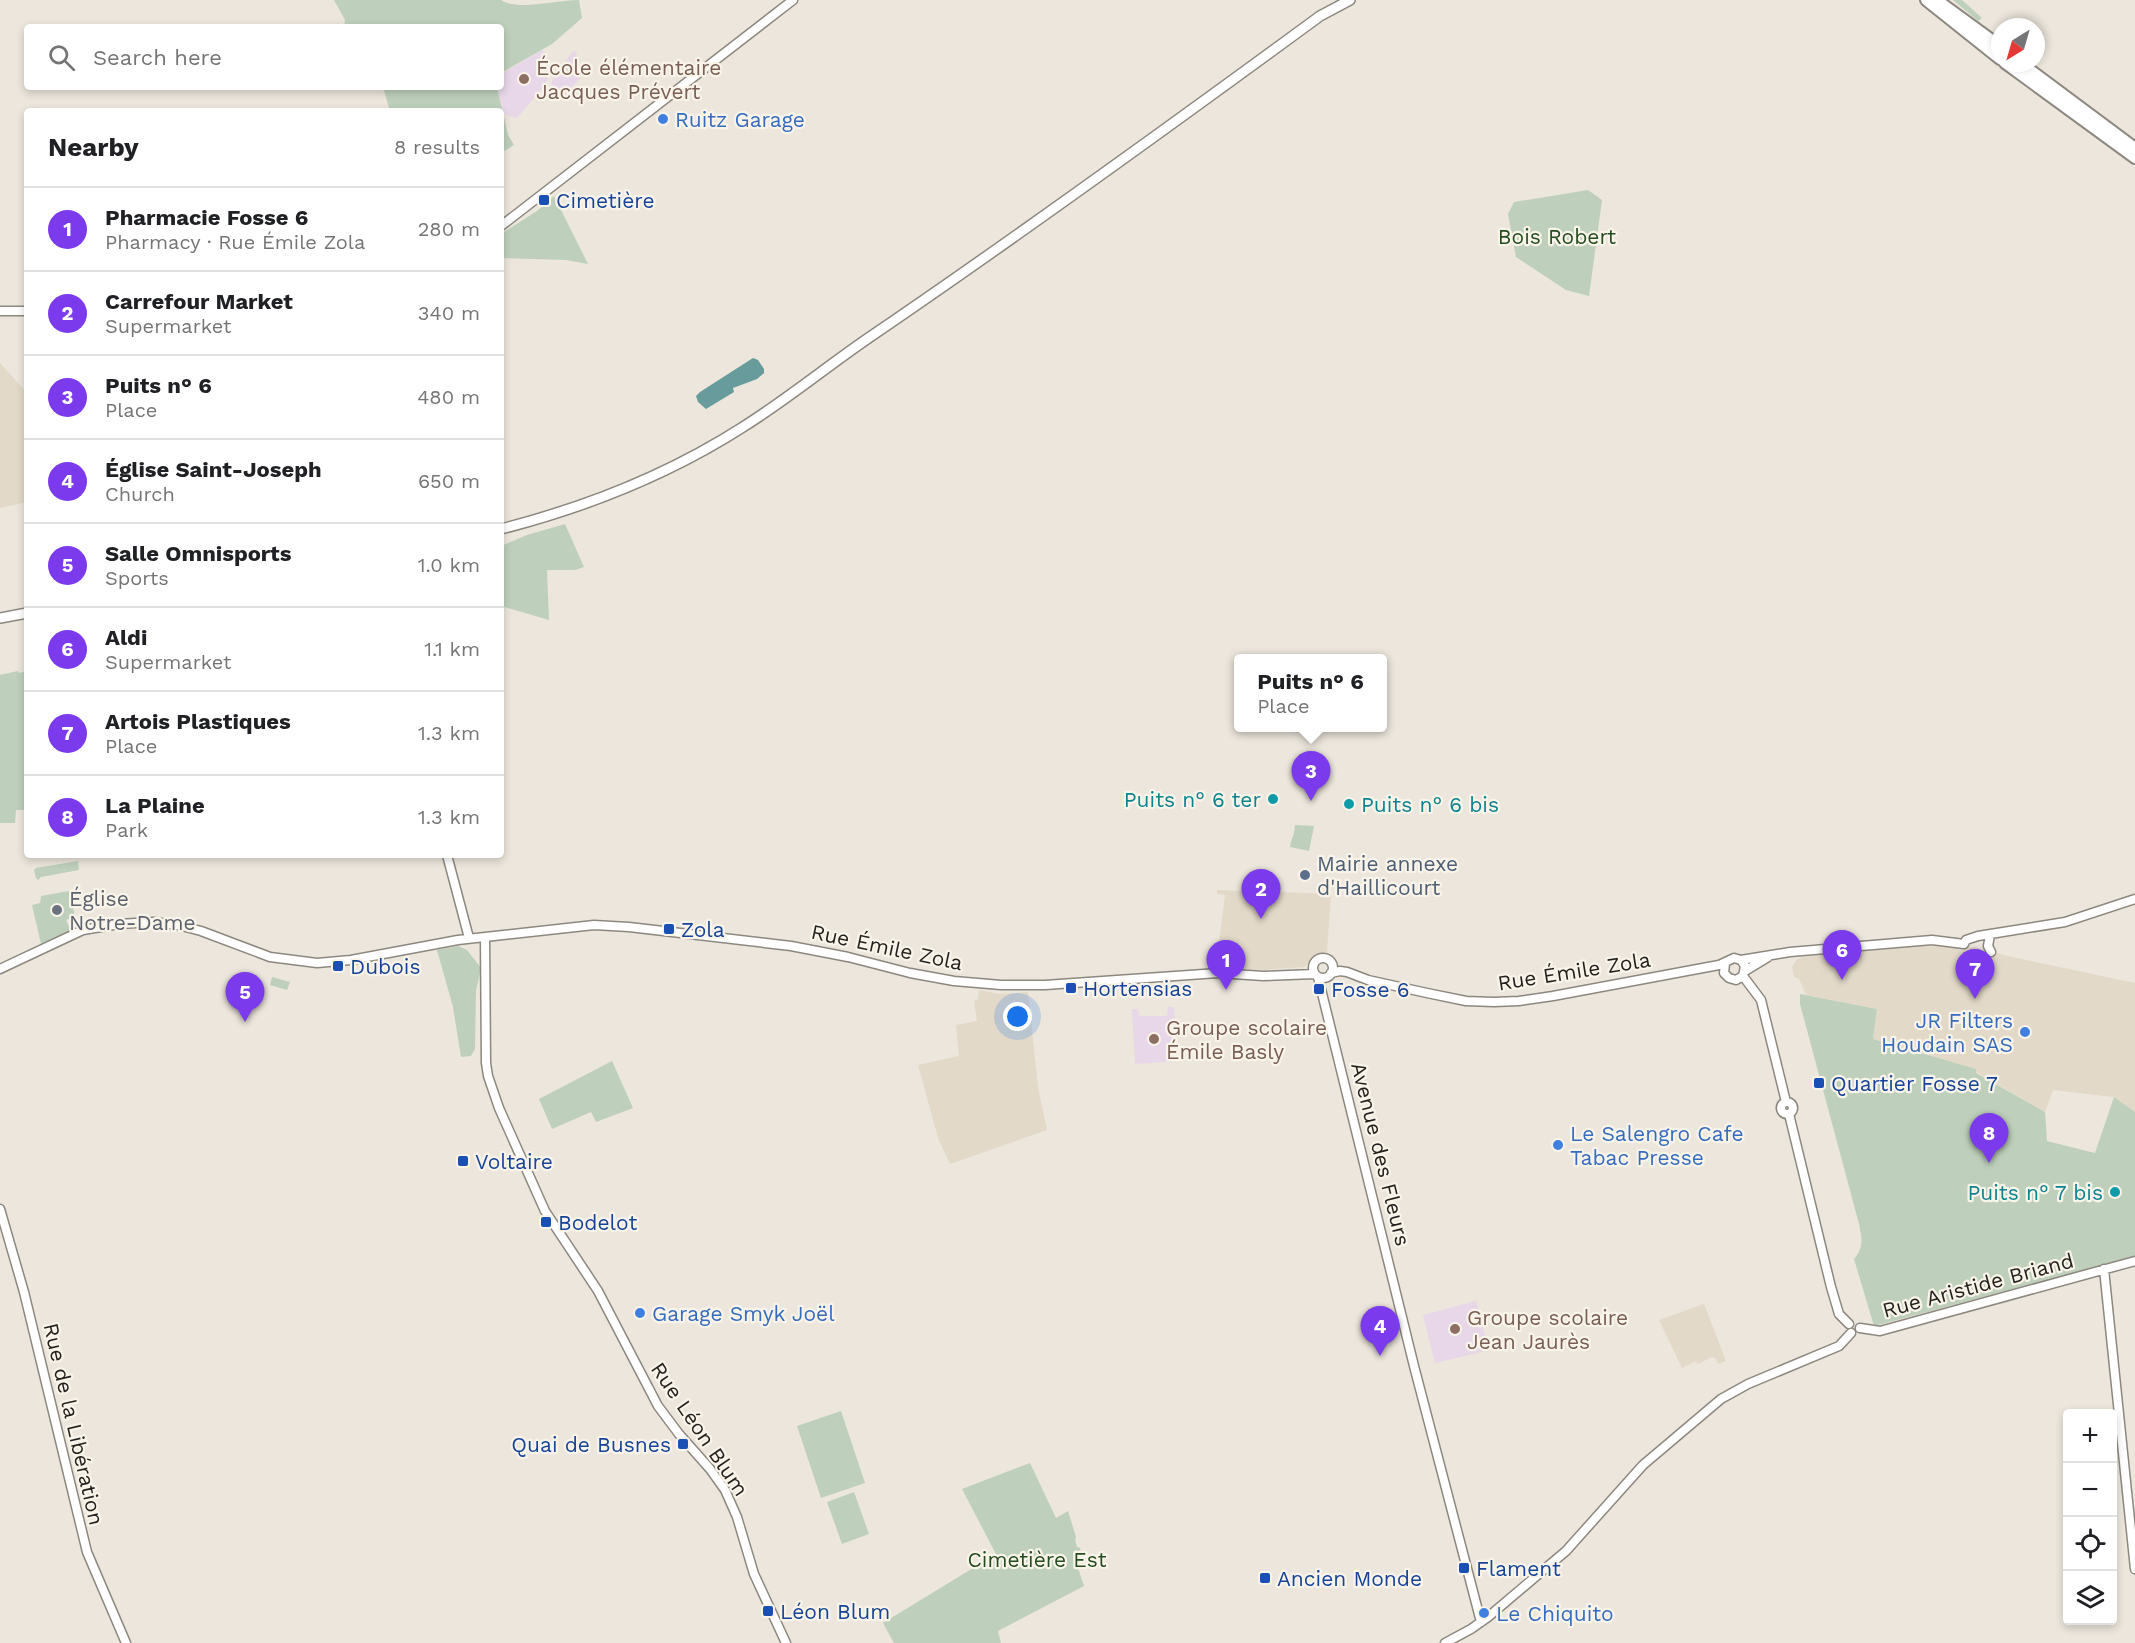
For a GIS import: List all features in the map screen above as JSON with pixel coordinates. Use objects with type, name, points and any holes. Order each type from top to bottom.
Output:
[{"type":"highway","points":[[1924,0],[1991,52]]},
{"type":"highway","points":[[1937,0],[1991,39]]},
{"type":"highway","points":[[1945,0],[1976,28]]},
{"type":"highway","points":[[2017,72],[2135,158]]},
{"type":"highway","points":[[2034,72],[2135,148]]},
{"type":"main road","points":[[504,528],[572,510],[630,487],[665,471],[741,428],[994,252],[1320,16],[1350,0]]},
{"type":"main road","points":[[0,618],[24,614]]},
{"type":"street","points":[[504,224],[793,0]]},
{"type":"street","points":[[0,311],[24,311]]},
{"type":"street","points":[[448,858],[469,938]]},
{"type":"street","points":[[1772,955],[1740,979],[1732,980],[1724,968],[1734,958],[1741,960],[1772,955],[1932,940],[1964,944],[1971,938],[2065,922],[2135,899]]},
{"type":"street","name":"Rue Émile Zola","points":[[0,969],[83,930],[135,922],[178,925],[217,936],[270,957],[317,963],[351,960],[469,938],[594,925],[791,946],[954,981],[1001,985],[1045,985],[1218,973],[1263,976],[1322,974],[1345,967],[1368,980],[1466,1001],[1494,1002],[1550,997],[1688,971],[1724,968]]},
{"type":"street","points":[[1990,935],[1988,946],[1991,952]]},
{"type":"street","name":"Rue Léon Blum","points":[[485,937],[486,1063],[499,1108],[545,1211],[598,1292],[653,1397],[725,1490],[737,1517],[754,1574],[786,1643]]},
{"type":"street","points":[[1445,1643],[1481,1622],[1566,1551],[1643,1465],[1721,1399],[1748,1384],[1839,1346],[1850,1329],[1839,1314],[1789,1114],[1782,1110],[1782,1105],[1786,1102],[1761,1000],[1744,974],[1745,966],[1741,960]]},
{"type":"street","name":"Avenue des Fleurs","points":[[1322,974],[1406,1331],[1481,1622]]},
{"type":"street","name":"Rue de la Libération","points":[[0,1209],[24,1292],[87,1552],[126,1643]]},
{"type":"street","name":"Rue Aristide Briand","points":[[1850,1329],[1853,1322],[1857,1322],[1860,1328],[1880,1331],[2135,1261]]},
{"type":"street","points":[[2104,1269],[2135,1569]]},
{"type":"shaded area","name":"École élémentaire Jacques Prévert","points":[[542,50],[550,59],[548,62],[550,73],[545,85],[517,118],[504,114],[498,90],[504,90],[504,72]]},
{"type":"shaded area","points":[[573,51],[576,51],[580,78],[562,98],[551,87],[552,80]]},
{"type":"shaded area","points":[[0,363],[24,390],[24,503],[0,508]]},
{"type":"shaded area","points":[[1217,890],[1331,894],[1327,952],[1317,955],[1304,967],[1260,970],[1216,967],[1225,895],[1217,894]]},
{"type":"shaded area","points":[[1919,946],[1974,947],[2135,983],[2135,1112],[2114,1097],[2053,1090],[2045,1112],[1976,1072],[1923,1053],[1873,1039],[1877,1009],[1806,995],[1799,979],[1794,977],[1792,967],[1796,960],[1803,957]]},
{"type":"shaded area","points":[[979,990],[999,994],[1028,992],[1038,1087],[1047,1130],[950,1164],[938,1138],[918,1065],[959,1056],[956,1025],[977,1021],[974,1001],[978,999]]},
{"type":"shaded area","name":"Groupe scolaire Émile Basly","points":[[1168,1007],[1174,1007],[1177,1061],[1135,1064],[1132,1009],[1138,1009],[1139,1016],[1167,1016]]},
{"type":"shaded area","name":"Groupe scolaire Jean Jaurès","points":[[1476,1301],[1488,1347],[1482,1349],[1482,1352],[1435,1363],[1423,1315]]},
{"type":"shaded area","points":[[1704,1304],[1726,1361],[1718,1364],[1712,1357],[1682,1368],[1659,1320]]},
{"type":"green space","points":[[334,0],[501,0],[517,5],[527,5],[579,0],[582,18],[552,44],[504,71],[504,24],[344,24],[345,20]]},
{"type":"green space","points":[[1953,0],[1962,0],[1982,18],[1978,21]]},
{"type":"green space","points":[[384,90],[498,90],[502,108],[389,108]]},
{"type":"green space","points":[[504,118],[508,135],[514,145],[504,151]]},
{"type":"green space","name":"Bois Robert","points":[[1588,190],[1602,200],[1589,296],[1566,290],[1516,257],[1508,214],[1514,202]]},
{"type":"green space","points":[[554,196],[588,264],[566,260],[504,258],[504,232],[537,211]]},
{"type":"green space","points":[[565,524],[584,567],[575,570],[547,570],[549,620],[504,607],[504,545],[527,535]]},
{"type":"green space","points":[[24,672],[24,810],[16,810],[15,823],[0,823],[0,675]]},
{"type":"green space","points":[[1295,825],[1314,826],[1309,851],[1290,847]]},
{"type":"green space","points":[[78,861],[79,870],[41,877],[38,880],[36,878],[34,870],[36,868]]},
{"type":"green space","points":[[69,891],[75,916],[66,920],[71,931],[41,944],[32,905],[40,903],[41,896]]},
{"type":"green space","points":[[458,946],[467,950],[481,968],[476,991],[475,1049],[471,1056],[461,1057],[453,1007],[437,950]]},
{"type":"green space","points":[[272,977],[290,982],[287,990],[270,985]]},
{"type":"green space","points":[[1800,994],[1877,1009],[1873,1039],[1976,1069],[1976,1073],[2045,1112],[2047,1141],[2095,1153],[2114,1097],[2135,1112],[2135,1257],[1874,1326],[1854,1259],[1861,1243],[1859,1224],[1800,1004]]},
{"type":"green space","points":[[612,1061],[633,1108],[596,1122],[591,1112],[552,1129],[539,1099]]},
{"type":"green space","points":[[841,1411],[865,1483],[821,1498],[797,1426]]},
{"type":"green space","name":"Cimetière Est","points":[[1030,1463],[1056,1518],[1068,1511],[1077,1547],[1080,1548],[1085,1565],[1078,1568],[1084,1586],[998,1631],[1001,1643],[894,1643],[883,1623],[996,1554],[962,1489]]},
{"type":"green space","points":[[854,1492],[869,1534],[842,1544],[827,1502]]},
{"type":"water","points":[[753,358],[758,360],[764,369],[764,373],[757,379],[733,388],[734,392],[706,409],[698,402],[696,396],[700,392]]},
{"type":"place","name":"École élémentaire Jacques Prévert","points":[[524,79]]},
{"type":"place","name":"Ruitz Garage","points":[[663,119]]},
{"type":"place","name":"Cimetière","points":[[544,200]]},
{"type":"place","name":"Puits n° 6 ter","points":[[1273,799]]},
{"type":"place","name":"Puits n° 6","points":[[1311,801]]},
{"type":"place","name":"Puits n° 6 bis","points":[[1349,804]]},
{"type":"place","name":"Mairie annexe d'Haillicourt","points":[[1305,875]]},
{"type":"place","name":"Église Notre-Dame","points":[[57,910]]},
{"type":"place","name":"Carrefour Market","points":[[1261,919]]},
{"type":"place","name":"Zola","points":[[669,929]]},
{"type":"place","name":"Dubois","points":[[338,966]]},
{"type":"place","name":"Aldi","points":[[1842,980]]},
{"type":"place","name":"Hortensias","points":[[1071,988]]},
{"type":"place","name":"Fosse 6","points":[[1319,989]]},
{"type":"place","name":"Pharmacie Fosse 6","points":[[1226,990]]},
{"type":"place","name":"Artois Plastiques","points":[[1975,999]]},
{"type":"place","name":"Salle Omnisports","points":[[245,1022]]},
{"type":"place","name":"JR Filters Houdain SAS","points":[[2025,1032]]},
{"type":"place","name":"Groupe scolaire Émile Basly","points":[[1154,1039]]},
{"type":"place","name":"Quartier Fosse 7","points":[[1819,1083]]},
{"type":"place","name":"Le Salengro Cafe Tabac Presse","points":[[1558,1145]]},
{"type":"place","name":"Voltaire","points":[[463,1161]]},
{"type":"place","name":"La Plaine","points":[[1989,1163]]},
{"type":"place","name":"Puits n° 7 bis","points":[[2115,1192]]},
{"type":"place","name":"Bodelot","points":[[546,1222]]},
{"type":"place","name":"Garage Smyk Joël","points":[[640,1313]]},
{"type":"place","name":"Groupe scolaire Jean Jaurès","points":[[1455,1329]]},
{"type":"place","name":"Église Saint-Joseph","points":[[1380,1356]]},
{"type":"place","name":"Quai de Busnes","points":[[683,1444]]},
{"type":"place","name":"Flament","points":[[1464,1568]]},
{"type":"place","name":"Ancien Monde","points":[[1265,1578]]},
{"type":"place","name":"Léon Blum","points":[[768,1611]]},
{"type":"place","name":"Le Chiquito","points":[[1484,1613]]}]
